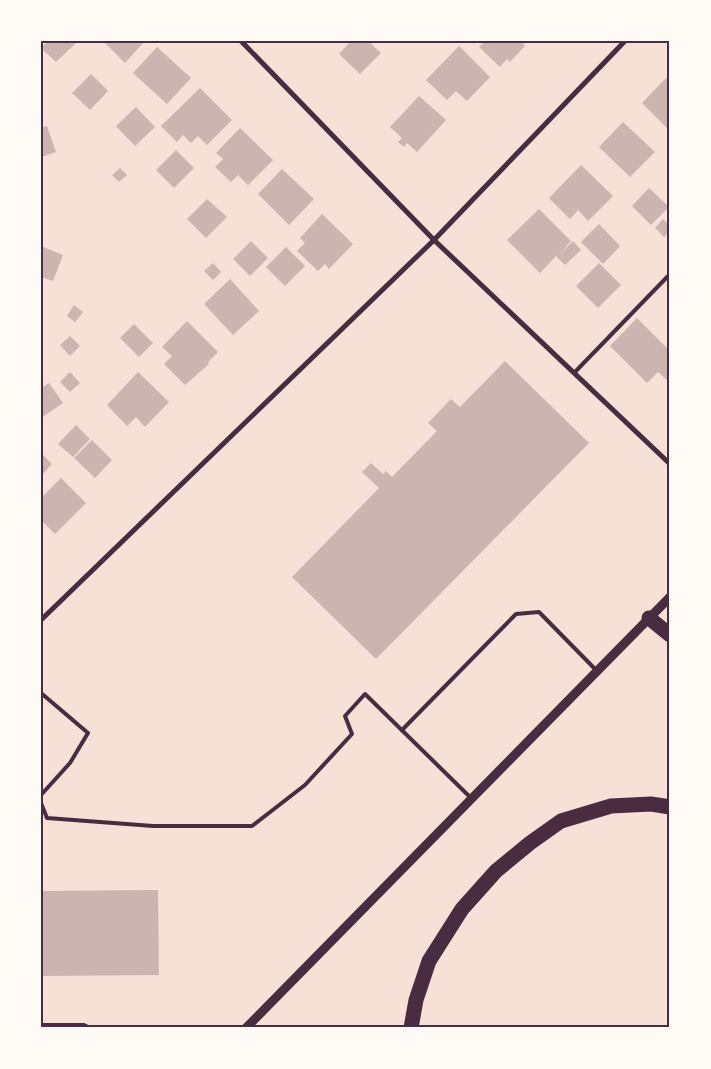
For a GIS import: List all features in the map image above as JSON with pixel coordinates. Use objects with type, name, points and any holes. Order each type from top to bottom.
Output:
[{"type":"highway","points":[[649,618],[670,636]]},
{"type":"highway","points":[[411,1028],[416,1000],[429,961],[462,909],[496,871],[561,821],[611,806],[651,804],[670,807]]},
{"type":"street","points":[[241,41],[434,240],[670,464]]},
{"type":"street","points":[[41,620],[434,240],[625,41]]},
{"type":"street","points":[[246,1028],[670,596]]},
{"type":"lane","points":[[574,373],[670,274]]},
{"type":"lane","points":[[402,730],[516,614],[540,612],[596,671]]},
{"type":"lane","points":[[41,693],[88,733],[70,763],[41,795]]},
{"type":"lane","points":[[41,802],[47,818],[153,826],[252,826],[305,785],[352,734],[345,716],[365,694],[471,798]]},
{"type":"lane","points":[[41,1025],[83,1026],[90,1028]]},
{"type":"building","points":[[48,41],[74,41],[76,43],[56,62],[41,48]]},
{"type":"building","points":[[103,41],[145,41],[125,63]]},
{"type":"building","points":[[351,41],[368,41],[381,53],[360,74],[339,54]]},
{"type":"building","points":[[485,41],[526,41],[523,44],[525,46],[510,62],[507,59],[500,67],[479,47]]},
{"type":"building","points":[[459,46],[490,77],[467,101],[456,91],[447,100],[426,80]]},
{"type":"building","points":[[157,47],[191,78],[167,104],[133,73]]},
{"type":"building","points":[[91,74],[108,91],[90,110],[72,93]]},
{"type":"building","points":[[666,78],[670,82],[670,131],[642,103]]},
{"type":"building","points":[[200,88],[232,120],[207,145],[198,136],[191,143],[183,135],[177,142],[161,126]]},
{"type":"building","points":[[419,96],[446,120],[417,152],[407,143],[404,147],[398,142],[402,138],[390,127]]},
{"type":"building","points":[[136,107],[155,127],[135,146],[116,126]]},
{"type":"building","points":[[623,122],[655,152],[630,177],[599,147]]},
{"type":"building","points":[[47,126],[56,152],[41,157],[41,128]]},
{"type":"building","points":[[240,128],[273,160],[248,185],[238,175],[231,182],[215,167],[223,159],[216,153]]},
{"type":"building","points":[[176,150],[194,168],[174,188],[156,170]]},
{"type":"building","points":[[581,165],[613,196],[588,221],[578,210],[570,219],[549,198]]},
{"type":"building","points":[[120,168],[127,175],[119,182],[112,175]]},
{"type":"building","points":[[282,169],[314,199],[289,225],[258,194]]},
{"type":"building","points":[[649,188],[669,207],[651,225],[632,206]]},
{"type":"building","points":[[207,199],[227,217],[206,238],[187,219]]},
{"type":"building","points":[[539,209],[571,241],[559,255],[573,241],[581,250],[565,265],[556,256],[540,273],[507,240]]},
{"type":"building","points":[[322,214],[353,244],[329,269],[325,264],[318,271],[297,251],[305,243],[300,238]]},
{"type":"building","points":[[663,219],[670,226],[670,231],[664,237],[655,228]]},
{"type":"building","points":[[599,224],[620,246],[603,264],[581,242]]},
{"type":"building","points":[[251,241],[268,258],[250,276],[233,259]]},
{"type":"building","points":[[41,246],[63,255],[53,281],[41,277]]},
{"type":"building","points":[[286,247],[305,266],[285,286],[266,267]]},
{"type":"building","points":[[213,263],[221,272],[213,280],[204,271]]},
{"type":"building","points":[[599,263],[621,285],[598,308],[576,286]]},
{"type":"building","points":[[230,279],[259,311],[233,335],[204,304]]},
{"type":"building","points":[[74,305],[83,312],[75,322],[67,316]]},
{"type":"building","points":[[637,318],[670,351],[670,383],[658,372],[647,383],[610,346]]},
{"type":"building","points":[[187,321],[218,352],[208,362],[209,364],[185,385],[164,364],[172,356],[162,347]]},
{"type":"building","points":[[134,324],[153,343],[139,357],[120,338]]},
{"type":"building","points":[[70,336],[80,346],[70,356],[60,345]]},
{"type":"building","points":[[505,361],[589,443],[376,659],[292,577],[379,488],[362,472],[371,463],[383,474],[386,471],[392,477],[437,431],[428,423],[451,399],[460,407]]},
{"type":"building","points":[[70,372],[80,383],[70,392],[60,382]]},
{"type":"building","points":[[138,372],[169,402],[145,427],[136,417],[127,426],[107,405]]},
{"type":"building","points":[[49,383],[63,403],[41,418],[41,388]]},
{"type":"building","points":[[76,425],[90,439],[73,457],[58,444]]},
{"type":"building","points":[[92,440],[112,460],[95,478],[74,458]]},
{"type":"building","points":[[41,453],[52,464],[41,476]]},
{"type":"building","points":[[61,478],[86,503],[55,534],[41,520],[41,498]]},
{"type":"building","points":[[158,890],[159,975],[41,976],[41,891]]}]
